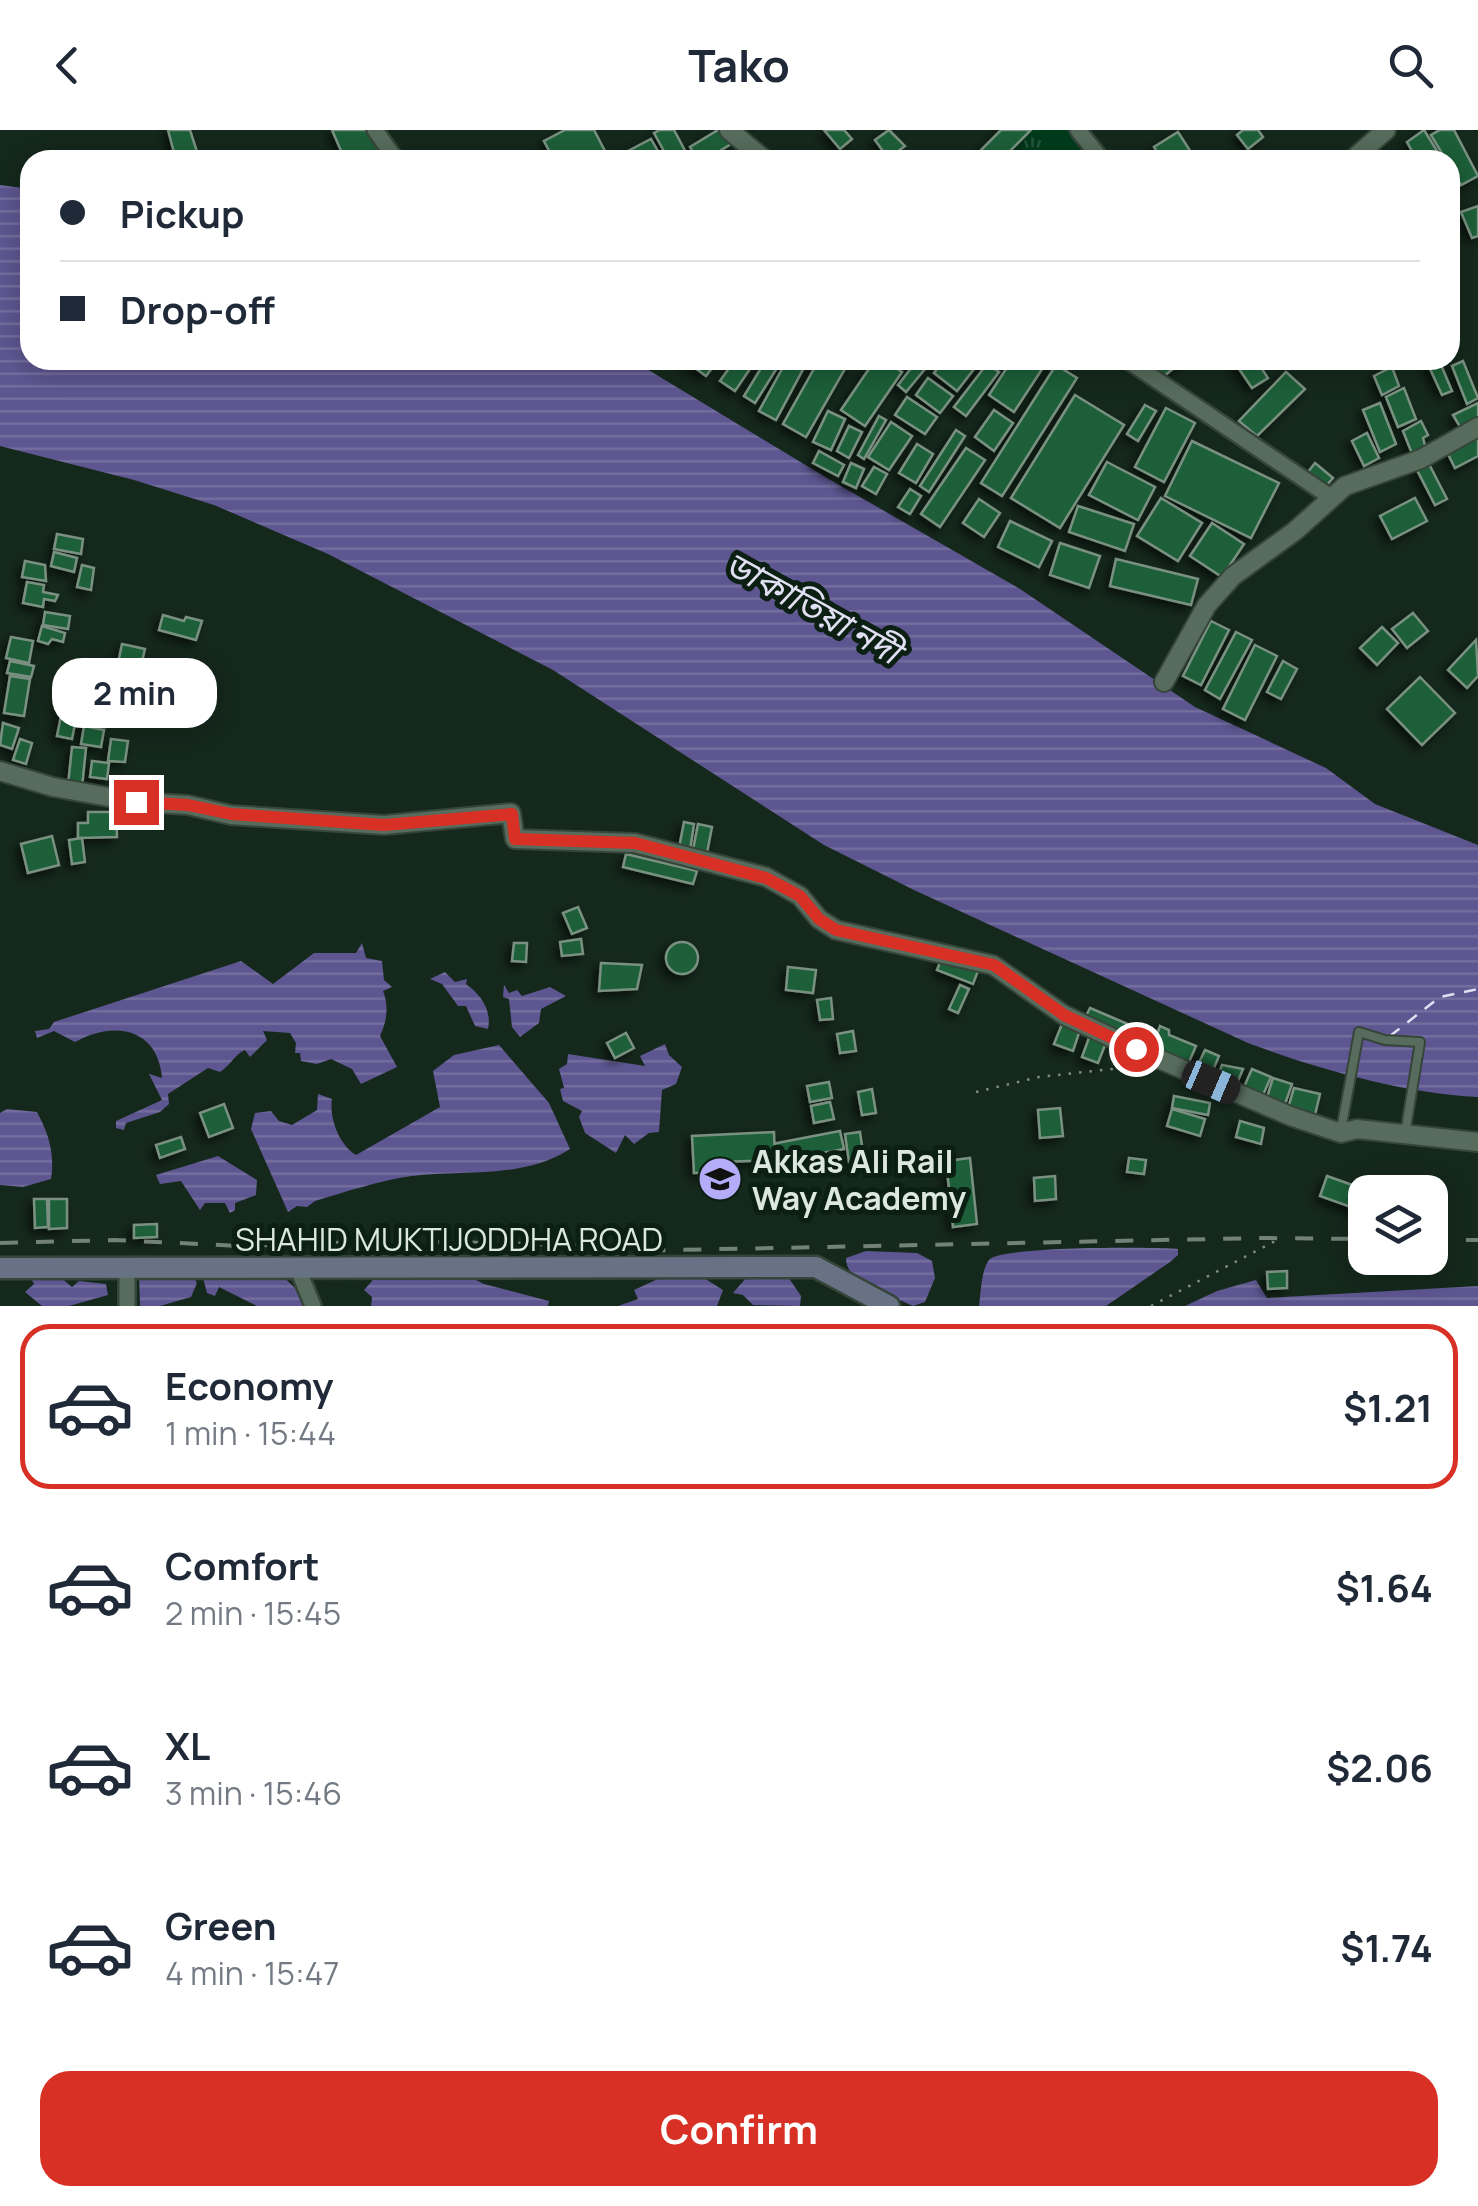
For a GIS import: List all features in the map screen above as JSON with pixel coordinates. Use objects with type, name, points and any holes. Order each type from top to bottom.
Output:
[{"type":"main road","name":"SHAHID MUKTIJODDHA ROAD","points":[[0,1268],[816,1268],[889,1306]]},
{"type":"street","points":[[728,130],[753,150]]},
{"type":"street","points":[[1078,130],[1094,150]]},
{"type":"street","points":[[1363,150],[1386,130]]},
{"type":"street","points":[[1143,370],[1332,498]]},
{"type":"street","points":[[1164,682],[1216,591],[1345,486],[1421,459],[1478,427]]},
{"type":"street","points":[[0,771],[54,787],[231,814],[384,825],[512,814],[515,839],[635,843],[766,878],[800,896],[819,919],[836,930],[994,965],[1064,1015],[1290,1116],[1341,1133],[1358,1128],[1478,1142]]},
{"type":"street","points":[[298,1269],[312,1306]]},
{"type":"street","points":[[127,1270],[127,1306]]},
{"type":"lane","points":[[1341,1133],[1359,1032],[1385,1040],[1420,1042],[1405,1134]]},
{"type":"path","points":[[976,1092],[1039,1077],[1112,1069],[1136,1049]]},
{"type":"path","points":[[1151,1306],[1281,1238]]},
{"type":"green space","points":[[1033,130],[1073,130],[1092,150],[1012,150]]},
{"type":"water","name":"ডাকাতিয়া নদী","points":[[0,185],[20,188],[20,370],[649,370],[1020,589],[1195,707],[1326,768],[1375,804],[1478,845],[1478,1097],[1420,1091],[1361,1078],[1248,1043],[824,845],[553,670],[328,554],[214,505],[0,446]]},
{"type":"water","points":[[362,943],[366,958],[382,961],[384,980],[392,987],[383,991],[386,1014],[380,1036],[397,1067],[361,1084],[352,1069],[331,1059],[317,1064],[301,1061],[290,1033],[263,1031],[267,1040],[250,1057],[245,1050],[220,1072],[208,1068],[168,1094],[169,1104],[160,1112],[126,1123],[124,1130],[116,1128],[116,1121],[162,1100],[149,1074],[162,1078],[152,1048],[132,1033],[119,1031],[104,1031],[75,1042],[54,1031],[37,1038],[35,1031],[241,961],[273,984],[314,953],[356,953]]},
{"type":"water","points":[[445,972],[455,982],[467,979],[466,984],[487,1009],[488,1029],[475,1026],[466,1006],[458,1006],[442,984],[430,979]]},
{"type":"water","points":[[504,985],[509,993],[517,990],[522,996],[550,987],[566,996],[541,1009],[539,1023],[520,1037],[512,1027],[509,999],[503,997]]},
{"type":"water","points":[[665,1044],[669,1055],[682,1067],[676,1084],[662,1090],[659,1132],[649,1133],[634,1144],[625,1135],[616,1153],[585,1133],[579,1117],[582,1111],[563,1101],[560,1089],[564,1088],[559,1069],[567,1064],[568,1054],[645,1066],[640,1056]]},
{"type":"water","points":[[499,1045],[549,1103],[570,1149],[552,1159],[513,1169],[390,1180],[315,1201],[307,1207],[297,1206],[288,1212],[251,1129],[255,1113],[271,1111],[279,1121],[292,1125],[317,1110],[318,1094],[332,1099],[336,1130],[356,1155],[440,1107],[433,1071],[454,1055]]},
{"type":"water","points":[[7,1109],[37,1112],[50,1145],[51,1179],[23,1187],[0,1185],[0,1113]]},
{"type":"water","points":[[218,1156],[257,1180],[256,1195],[235,1203],[235,1210],[230,1213],[225,1203],[205,1203],[200,1210],[181,1181],[160,1184],[156,1175]]},
{"type":"water","points":[[1078,1248],[1178,1249],[1178,1255],[1170,1262],[1106,1306],[979,1306],[986,1265],[999,1255]]},
{"type":"water","points":[[866,1251],[917,1253],[932,1261],[935,1278],[925,1302],[913,1306],[861,1282],[848,1267],[846,1258]]},
{"type":"water","points":[[442,1263],[484,1284],[549,1301],[548,1306],[371,1306],[372,1297],[364,1290],[372,1281],[372,1267]]},
{"type":"water","points":[[747,1263],[786,1274],[801,1296],[800,1306],[753,1305],[743,1295],[733,1293],[746,1278]]},
{"type":"water","points":[[708,1265],[704,1278],[723,1290],[717,1306],[618,1306],[638,1299],[634,1290],[686,1266]]},
{"type":"water","points":[[273,1267],[295,1288],[303,1306],[257,1306],[219,1287],[215,1296],[207,1293],[202,1274]]},
{"type":"water","points":[[188,1268],[197,1283],[191,1297],[160,1306],[140,1306],[139,1277]]},
{"type":"water","points":[[54,1272],[72,1287],[79,1281],[106,1284],[108,1295],[69,1306],[42,1306],[25,1292],[34,1284],[29,1274]]},
{"type":"water","points":[[1256,1280],[1267,1298],[1478,1286],[1478,1306],[1185,1306],[1217,1291]]},
{"type":"building","points":[[168,130],[190,130],[196,150],[173,150]]},
{"type":"building","points":[[332,130],[366,130],[378,150],[341,150]]},
{"type":"building","points":[[565,130],[594,130],[604,150],[549,150],[544,141]]},
{"type":"building","points":[[674,130],[685,150],[663,150],[654,133]]},
{"type":"building","points":[[718,130],[731,144],[721,150],[690,147]]},
{"type":"building","points":[[824,130],[844,130],[852,139],[840,149]]},
{"type":"building","points":[[889,130],[905,146],[882,150],[875,140]]},
{"type":"building","points":[[1001,130],[1031,130],[1011,150],[981,150]]},
{"type":"building","points":[[1243,130],[1258,130],[1263,137],[1248,149],[1237,135]]},
{"type":"building","points":[[1424,130],[1436,150],[1411,150],[1407,142]]},
{"type":"building","points":[[1454,130],[1478,176],[1461,185],[1460,150],[1440,150],[1431,135]]},
{"type":"building","points":[[1178,132],[1190,150],[1156,150],[1154,147]]},
{"type":"building","points":[[651,139],[657,150],[630,150]]},
{"type":"building","points":[[1478,206],[1478,236],[1472,238],[1461,212]]},
{"type":"building","points":[[1463,361],[1478,398],[1467,404],[1454,370],[1460,370]]},
{"type":"building","points":[[728,370],[749,370],[735,391],[720,381]]},
{"type":"building","points":[[760,370],[776,370],[755,403],[744,396]]},
{"type":"building","points":[[782,370],[803,370],[776,420],[759,411]]},
{"type":"building","points":[[813,370],[844,370],[806,437],[783,424]]},
{"type":"building","points":[[868,370],[902,372],[865,426],[841,410]]},
{"type":"building","points":[[910,370],[924,370],[906,392],[898,385]]},
{"type":"building","points":[[936,370],[973,370],[957,391],[934,373]]},
{"type":"building","points":[[982,370],[999,372],[966,416],[954,407]]},
{"type":"building","points":[[1005,370],[1041,370],[1014,412],[989,395]]},
{"type":"building","points":[[1053,370],[1064,370],[1077,378],[1002,496],[981,483]]},
{"type":"building","points":[[1240,370],[1263,370],[1268,378],[1252,388]]},
{"type":"building","points":[[1393,370],[1399,386],[1382,395],[1374,376]]},
{"type":"building","points":[[1431,370],[1443,370],[1452,391],[1442,395]]},
{"type":"building","points":[[1286,372],[1305,389],[1257,436],[1239,421]]},
{"type":"building","points":[[928,378],[953,396],[940,413],[916,395]]},
{"type":"building","points":[[1404,388],[1416,419],[1398,427],[1386,397]]},
{"type":"building","points":[[1075,395],[1124,425],[1060,528],[1011,498]]},
{"type":"building","points":[[907,397],[937,417],[925,434],[895,415]]},
{"type":"building","points":[[1380,403],[1396,444],[1380,452],[1363,410]]},
{"type":"building","points":[[1478,403],[1478,421],[1462,430],[1453,415]]},
{"type":"building","points":[[1145,405],[1156,411],[1138,441],[1127,434]]},
{"type":"building","points":[[1166,408],[1195,423],[1164,482],[1135,467]]},
{"type":"building","points":[[994,410],[1013,423],[994,451],[975,437]]},
{"type":"building","points":[[828,411],[845,419],[831,450],[813,442]]},
{"type":"building","points":[[879,416],[886,420],[864,459],[858,455]]},
{"type":"building","points":[[1421,421],[1428,435],[1423,438],[1426,449],[1413,456],[1403,431]]},
{"type":"building","points":[[891,422],[912,436],[889,470],[868,457]]},
{"type":"building","points":[[849,426],[862,432],[849,458],[837,451]]},
{"type":"building","points":[[1478,429],[1478,456],[1455,468],[1444,446]]},
{"type":"building","points":[[956,430],[965,436],[929,492],[920,486]]},
{"type":"building","points":[[1367,433],[1379,458],[1364,466],[1352,441]]},
{"type":"building","points":[[1192,441],[1279,483],[1251,538],[1165,496]]},
{"type":"building","points":[[917,444],[933,454],[916,483],[899,473]]},
{"type":"building","points":[[966,448],[985,460],[940,527],[921,514]]},
{"type":"building","points":[[819,451],[844,465],[838,476],[813,463]]},
{"type":"building","points":[[1107,462],[1155,487],[1138,520],[1089,495]]},
{"type":"building","points":[[1428,462],[1447,499],[1435,505],[1416,468]]},
{"type":"building","points":[[851,463],[864,469],[856,488],[843,482]]},
{"type":"building","points":[[1315,463],[1333,478],[1326,486],[1308,472]]},
{"type":"building","points":[[874,467],[887,474],[876,494],[862,486]]},
{"type":"building","points":[[910,489],[921,496],[910,514],[898,507]]},
{"type":"building","points":[[1161,498],[1202,523],[1178,561],[1137,536]]},
{"type":"building","points":[[1415,498],[1427,521],[1392,539],[1380,516]]},
{"type":"building","points":[[979,499],[1000,513],[984,537],[963,523]]},
{"type":"building","points":[[1078,506],[1134,524],[1125,551],[1069,532]]},
{"type":"building","points":[[1010,521],[1052,541],[1039,567],[998,547]]},
{"type":"building","points":[[1212,523],[1244,544],[1222,577],[1190,556]]},
{"type":"building","points":[[57,534],[83,539],[81,554],[54,549]]},
{"type":"building","points":[[1060,543],[1100,556],[1089,588],[1050,575]]},
{"type":"building","points":[[54,552],[77,558],[74,572],[51,566]]},
{"type":"building","points":[[1116,559],[1198,579],[1191,605],[1110,586]]},
{"type":"building","points":[[25,561],[45,565],[46,581],[22,577]]},
{"type":"building","points":[[82,565],[94,568],[91,590],[77,587]]},
{"type":"building","points":[[27,582],[44,585],[43,592],[58,595],[55,601],[44,599],[43,607],[23,603]]},
{"type":"building","points":[[45,612],[70,616],[68,629],[43,625]]},
{"type":"building","points":[[1413,613],[1428,631],[1407,648],[1392,629]]},
{"type":"building","points":[[163,615],[202,621],[196,640],[159,630]]},
{"type":"building","points":[[1211,621],[1229,630],[1201,685],[1183,676]]},
{"type":"building","points":[[42,626],[65,633],[63,642],[38,641]]},
{"type":"building","points":[[1382,627],[1398,643],[1377,665],[1360,648]]},
{"type":"building","points":[[1236,632],[1252,640],[1220,699],[1205,690]]},
{"type":"building","points":[[11,637],[33,641],[29,663],[6,658]]},
{"type":"building","points":[[1476,640],[1478,676],[1467,688],[1448,670]]},
{"type":"building","points":[[122,644],[145,649],[138,678],[116,673]]},
{"type":"building","points":[[1255,645],[1277,656],[1245,720],[1223,709]]},
{"type":"building","points":[[10,661],[34,666],[31,677],[7,673]]},
{"type":"building","points":[[1283,661],[1297,669],[1281,699],[1267,692]]},
{"type":"building","points":[[83,671],[103,676],[98,695],[85,692]]},
{"type":"building","points":[[10,676],[30,679],[24,716],[4,713]]},
{"type":"building","points":[[108,677],[131,683],[126,703],[102,697]]},
{"type":"building","points":[[1420,677],[1455,713],[1422,745],[1387,709]]},
{"type":"building","points":[[63,685],[84,688],[82,710],[59,707]]},
{"type":"building","points":[[85,702],[106,704],[102,712],[106,714],[105,727],[82,724]]},
{"type":"building","points":[[62,711],[77,714],[72,739],[57,736]]},
{"type":"building","points":[[3,723],[19,728],[12,749],[0,745]]},
{"type":"building","points":[[84,726],[104,730],[101,747],[81,744]]},
{"type":"building","points":[[20,739],[32,743],[26,764],[13,760]]},
{"type":"building","points":[[111,739],[128,741],[125,762],[108,761]]},
{"type":"building","points":[[72,747],[86,748],[82,787],[68,785]]},
{"type":"building","points":[[92,761],[109,763],[107,779],[90,777]]},
{"type":"building","points":[[88,812],[116,812],[117,837],[78,838],[78,823],[88,823]]},
{"type":"building","points":[[684,822],[694,824],[690,850],[679,848]]},
{"type":"building","points":[[698,824],[712,827],[707,853],[693,850]]},
{"type":"building","points":[[52,836],[59,865],[28,873],[21,844]]},
{"type":"building","points":[[82,838],[85,862],[72,864],[69,840]]},
{"type":"building","points":[[626,854],[697,871],[693,884],[623,867]]},
{"type":"building","points":[[578,907],[587,928],[572,934],[563,913]]},
{"type":"building","points":[[581,939],[583,954],[562,956],[560,942]]},
{"type":"building","points":[[682,942],[693,947],[698,958],[693,969],[682,974],[671,969],[666,958],[671,947]]},
{"type":"building","points":[[514,943],[527,943],[526,962],[512,961]]},
{"type":"building","points":[[942,957],[978,971],[973,984],[937,970]]},
{"type":"building","points":[[601,963],[642,965],[637,989],[599,991]]},
{"type":"building","points":[[788,967],[816,970],[813,993],[786,990]]},
{"type":"building","points":[[960,985],[969,989],[958,1013],[949,1009]]},
{"type":"building","points":[[831,998],[833,1019],[820,1020],[817,1000]]},
{"type":"building","points":[[1090,1008],[1137,1028],[1133,1038],[1085,1018]]},
{"type":"building","points":[[1062,1024],[1080,1030],[1073,1051],[1054,1044]]},
{"type":"building","points":[[1142,1025],[1158,1032],[1160,1026],[1169,1030],[1169,1035],[1196,1046],[1189,1062],[1135,1042]]},
{"type":"building","points":[[853,1031],[856,1051],[840,1053],[837,1034]]},
{"type":"building","points":[[626,1033],[634,1048],[615,1058],[607,1043]]},
{"type":"building","points":[[1090,1035],[1107,1040],[1098,1063],[1082,1057]]},
{"type":"building","points":[[1205,1050],[1219,1056],[1211,1075],[1196,1069]]},
{"type":"building","points":[[1222,1065],[1243,1069],[1235,1088],[1216,1080]]},
{"type":"building","points":[[1252,1069],[1271,1077],[1262,1097],[1243,1089]]},
{"type":"building","points":[[1273,1078],[1292,1084],[1284,1107],[1266,1101]]},
{"type":"building","points":[[829,1082],[832,1098],[810,1102],[807,1086]]},
{"type":"building","points":[[1294,1088],[1320,1094],[1314,1119],[1287,1112]]},
{"type":"building","points":[[872,1089],[876,1113],[862,1115],[858,1092]]},
{"type":"building","points":[[1174,1096],[1210,1103],[1208,1115],[1172,1108]]},
{"type":"building","points":[[830,1102],[834,1119],[814,1123],[811,1106]]},
{"type":"building","points":[[224,1104],[233,1128],[209,1137],[200,1113]]},
{"type":"building","points":[[1060,1108],[1063,1136],[1040,1138],[1038,1110]]},
{"type":"building","points":[[1172,1109],[1205,1119],[1200,1136],[1167,1126]]},
{"type":"building","points":[[1240,1121],[1264,1128],[1261,1144],[1236,1137]]},
{"type":"building","points":[[840,1131],[844,1149],[775,1162],[772,1144]]},
{"type":"building","points":[[774,1132],[775,1160],[722,1162],[723,1172],[694,1173],[692,1136]]},
{"type":"building","points":[[860,1132],[864,1159],[849,1162],[845,1134]]},
{"type":"building","points":[[181,1137],[185,1149],[160,1158],[156,1145]]},
{"type":"building","points":[[970,1158],[977,1224],[953,1227],[946,1161]]},
{"type":"building","points":[[1129,1158],[1146,1160],[1144,1174],[1127,1172]]},
{"type":"building","points":[[1055,1176],[1056,1199],[1035,1201],[1034,1178]]},
{"type":"building","points":[[1327,1176],[1348,1183],[1348,1206],[1320,1196]]},
{"type":"building","points":[[34,1199],[47,1199],[48,1227],[35,1228]]},
{"type":"building","points":[[49,1199],[67,1199],[67,1228],[49,1229]]},
{"type":"building","points":[[157,1224],[157,1237],[134,1238],[134,1225]]},
{"type":"building","points":[[1287,1271],[1287,1288],[1268,1289],[1267,1272]]},
{"type":"ferry route","points":[[1390,1036],[1440,997],[1478,989]]},
{"type":"railway","points":[[0,1243],[115,1240],[240,1246],[398,1241],[578,1245],[628,1251],[1348,1239]]},
{"type":"railway","points":[[1448,1240],[1478,1240]]},
{"type":"place","name":"Akkas Ali Rail Way Academy","points":[[720,1179]]},
{"type":"route","points":[[136,802],[188,805],[231,814],[384,825],[512,814],[515,839],[635,843],[766,878],[800,896],[819,919],[836,930],[994,965],[1064,1015],[1136,1049]]}]
